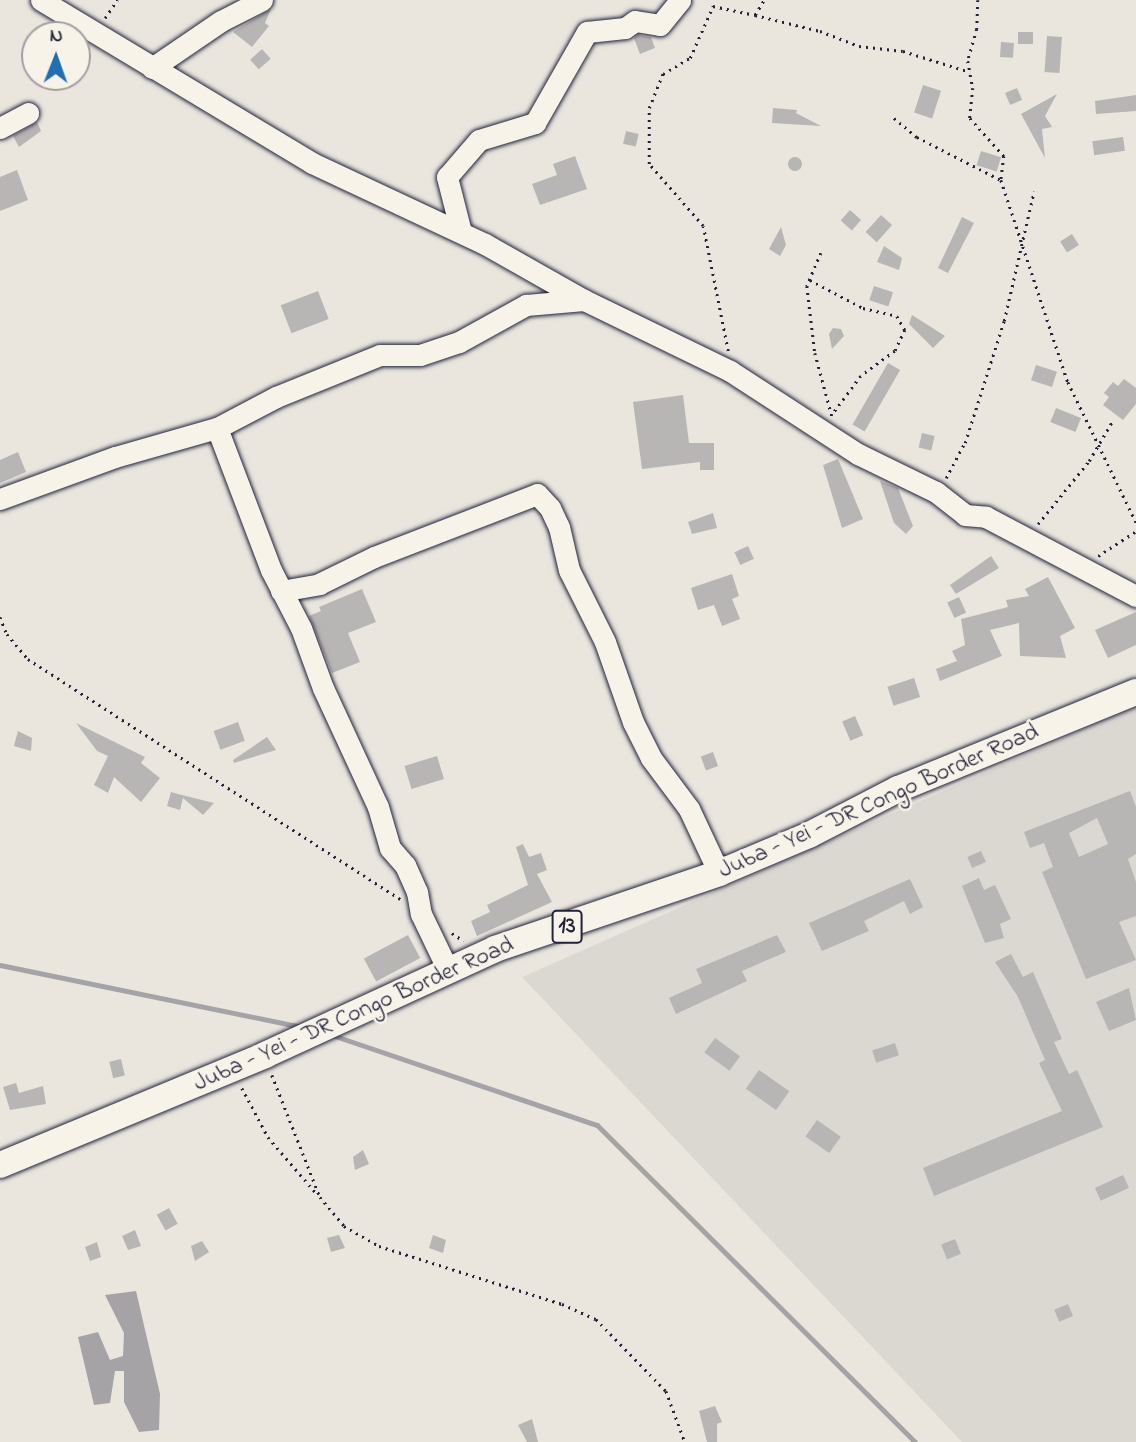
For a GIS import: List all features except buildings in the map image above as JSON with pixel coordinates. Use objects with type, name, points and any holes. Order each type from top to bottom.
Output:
[{"type":"main road","name":"Juba - Yei - DR Congo Border Road","points":[[0,1165],[254,1060],[495,949],[719,873],[809,835],[898,789],[1136,692]]},
{"type":"street","points":[[41,0],[312,163],[461,232],[584,300],[730,371],[840,443],[936,492],[965,515],[986,517],[1136,596]]},
{"type":"street","points":[[152,68],[221,21],[262,0]]},
{"type":"street","points":[[461,232],[447,177],[479,140],[535,123],[587,32],[625,29],[635,21],[660,25],[680,0]]},
{"type":"street","points":[[0,128],[28,113]]},
{"type":"street","points":[[0,499],[115,457],[217,428],[276,397],[380,355],[420,355],[459,342],[526,305],[584,300]]},
{"type":"street","points":[[217,428],[281,591],[378,807],[390,848],[405,865],[417,892],[421,914],[448,970]]},
{"type":"street","points":[[281,591],[319,584],[374,557],[537,494],[559,527],[569,570],[605,642],[632,722],[652,758],[690,809],[719,873]]},
{"type":"path","points":[[755,15],[764,0]]},
{"type":"path","points":[[978,0],[970,72],[970,118],[1004,156],[1001,180],[1068,382],[1136,522]]},
{"type":"path","points":[[730,371],[727,332],[703,226],[649,164],[649,108],[663,74],[691,58],[713,6],[820,30],[859,46],[903,51],[970,72]]},
{"type":"path","points":[[894,118],[917,137],[1001,180]]},
{"type":"path","points":[[936,492],[965,443],[1022,248],[1034,191]]},
{"type":"path","points":[[821,253],[810,280],[815,353],[840,443]]},
{"type":"path","points":[[810,280],[863,308],[897,316],[905,330],[895,351],[861,376],[832,415]]},
{"type":"path","points":[[1023,538],[1089,461],[1097,442],[1112,422]]},
{"type":"path","points":[[1080,567],[1136,531]]},
{"type":"path","points":[[0,617],[7,634],[28,659],[421,914]]},
{"type":"path","points":[[448,929],[461,940],[495,949]]},
{"type":"path","points":[[254,1060],[241,1086],[249,1106],[268,1137],[344,1226],[379,1246],[562,1304],[596,1319],[666,1391],[685,1442]]},
{"type":"path","points":[[254,1060],[320,1197]]},
{"type":"shaded area","points":[[1136,706],[1136,1442],[962,1442],[522,977]]},
{"type":"shaded area","points":[[136,1291],[160,1394],[159,1430],[139,1432],[124,1402],[124,1371],[115,1371],[110,1403],[94,1405],[78,1337],[98,1332],[110,1360],[123,1356],[124,1333],[105,1295]]},
{"type":"waterway","points":[[0,965],[302,1027]]},
{"type":"waterway","points":[[332,1035],[597,1125],[915,1442]]}]
